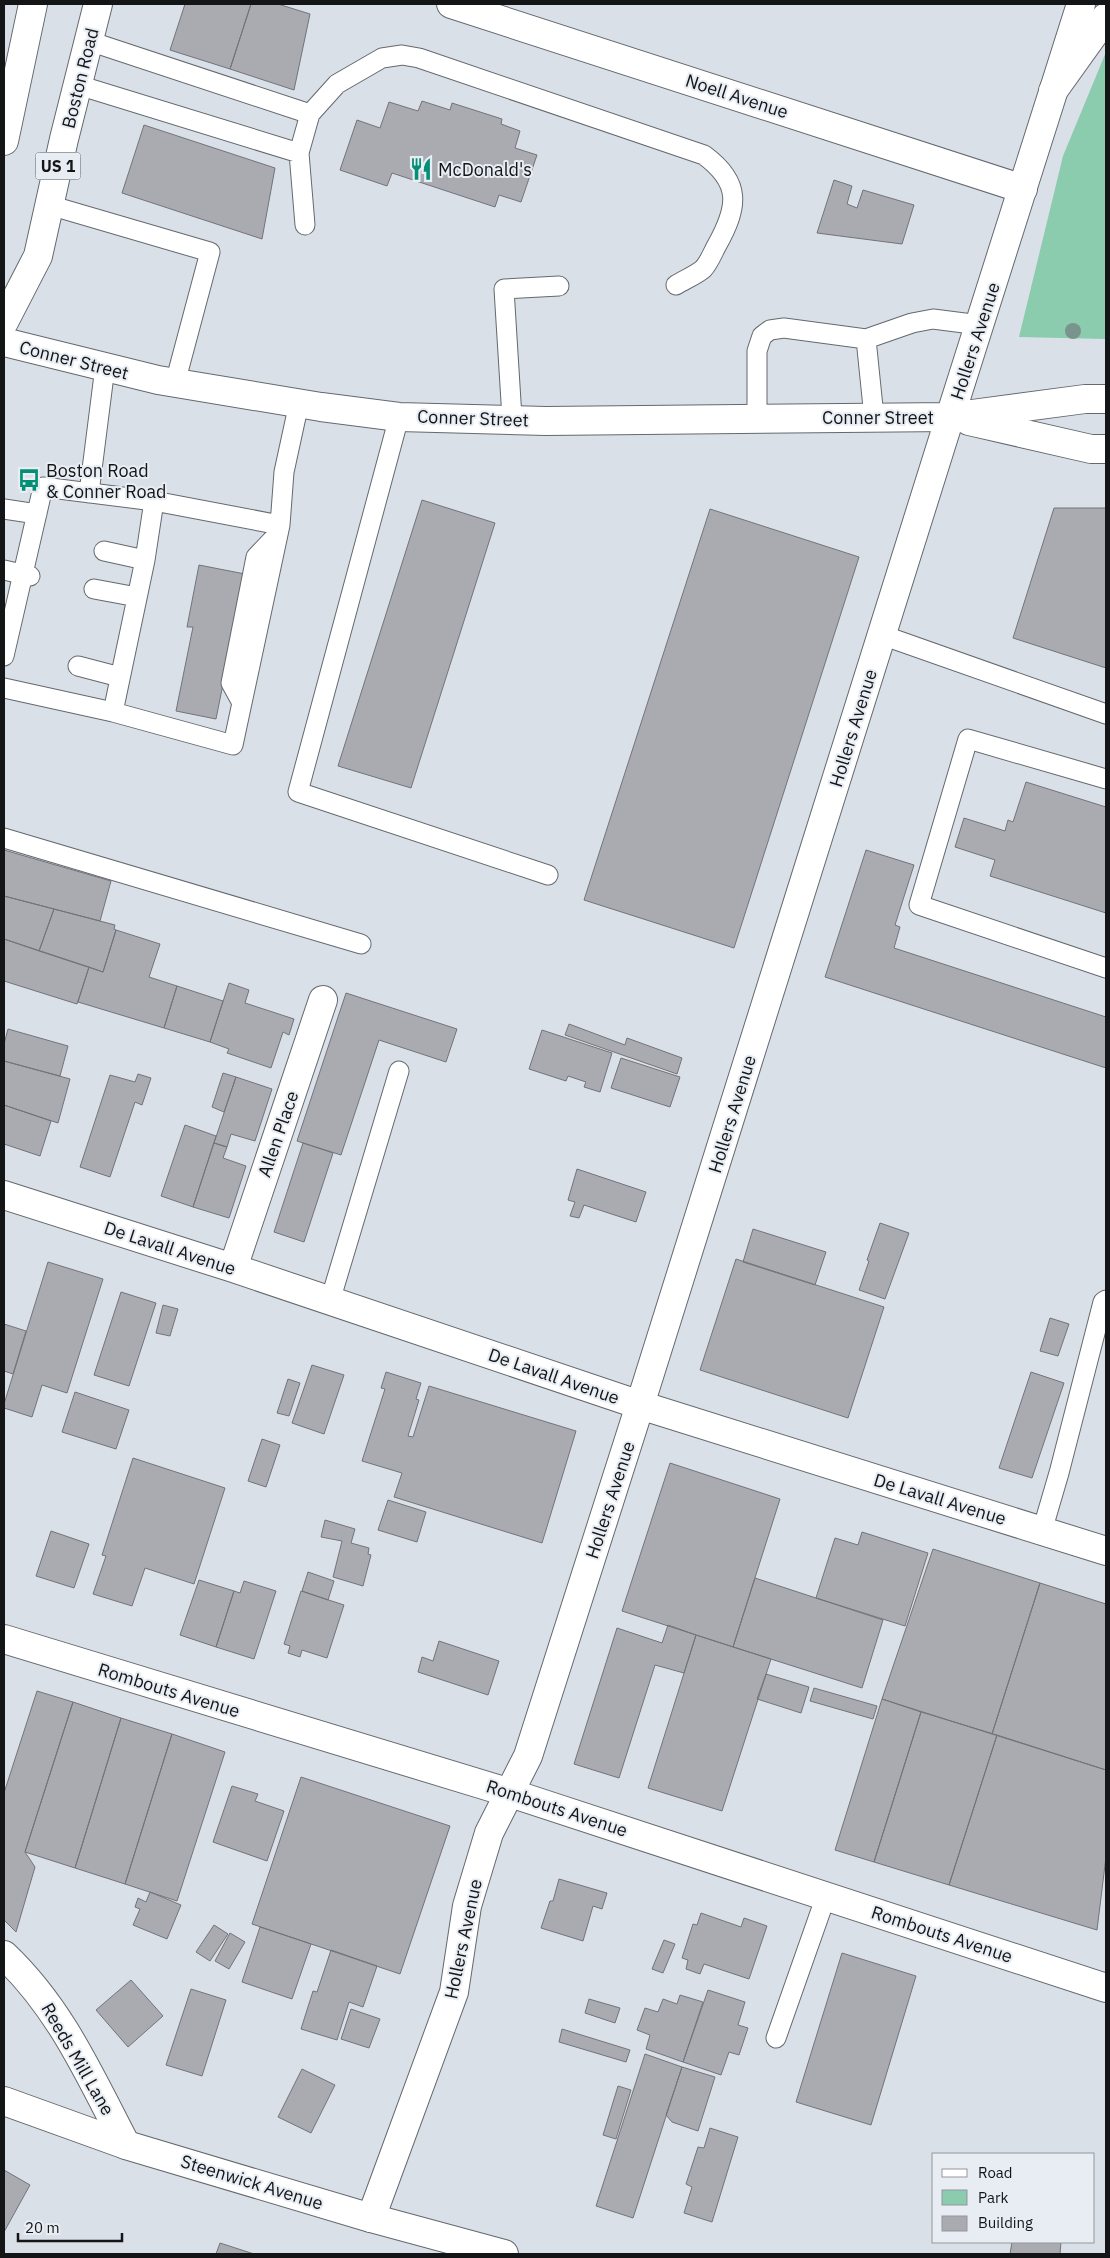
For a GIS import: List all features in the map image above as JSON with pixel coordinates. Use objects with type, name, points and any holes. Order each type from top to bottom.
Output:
[{"type":"main road","points":[[4,141],[33,4]]},
{"type":"main road","name":"Boston Road","points":[[4,322],[38,256],[98,4]]},
{"type":"main road","name":"Noell Avenue","points":[[451,4],[1023,189]]},
{"type":"main road","name":"Hollers Avenue","points":[[371,2218],[454,1992],[467,1906],[489,1833],[528,1756],[1081,4]]},
{"type":"main road","points":[[1053,91],[1106,17]]},
{"type":"main road","name":"Conner Street","points":[[4,342],[175,383],[298,403],[399,416],[512,418],[546,421],[950,417],[1085,399],[1106,399]]},
{"type":"main road","name":"Conner Street","points":[[950,417],[1091,449],[1106,449]]},
{"type":"main road","name":"Allen Place","points":[[233,1268],[323,1000]]},
{"type":"main road","name":"De Lavall Avenue","points":[[4,1195],[330,1300],[640,1405],[1106,1551]]},
{"type":"main road","name":"Rombouts Avenue","points":[[4,1639],[510,1792],[1106,1988]]},
{"type":"main road","name":"Reeds Mill Lane","points":[[4,1955],[47,2002],[73,2044],[126,2145]]},
{"type":"main road","name":"Steenwick Avenue","points":[[4,2101],[126,2145],[371,2218],[504,2254]]},
{"type":"lane","points":[[89,41],[310,114]]},
{"type":"lane","points":[[305,226],[299,153],[310,114],[337,84],[382,58],[402,55],[419,58],[704,155],[720,167],[731,184],[733,200],[729,224],[703,269],[676,285]]},
{"type":"lane","points":[[78,85],[299,153]]},
{"type":"lane","points":[[49,205],[210,252],[175,383]]},
{"type":"lane","points":[[512,418],[504,289],[559,286]]},
{"type":"lane","points":[[757,418],[757,351],[762,336],[770,330],[784,328],[866,339],[912,323],[933,319],[980,325]]},
{"type":"lane","points":[[866,339],[874,417]]},
{"type":"lane","points":[[89,493],[105,367]]},
{"type":"lane","points":[[4,688],[113,712],[233,745],[279,530],[284,472],[298,403]]},
{"type":"lane","points":[[399,416],[298,792],[548,875]]},
{"type":"lane","points":[[8,652],[35,536],[37,514],[43,487],[154,501],[279,530]]},
{"type":"lane","points":[[113,712],[145,560],[154,501]]},
{"type":"lane","points":[[4,509],[37,514]]},
{"type":"lane","points":[[104,551],[145,560]]},
{"type":"lane","points":[[4,570],[26,575]]},
{"type":"lane","points":[[94,589],[137,597]]},
{"type":"lane","points":[[882,635],[1106,714]]},
{"type":"lane","points":[[78,666],[120,677]]},
{"type":"lane","points":[[1106,779],[968,739],[919,904],[1106,968]]},
{"type":"lane","points":[[4,838],[362,944]]},
{"type":"lane","points":[[330,1300],[399,1071]]},
{"type":"lane","points":[[1042,1531],[1103,1302],[1106,1300]]},
{"type":"lane","points":[[776,2038],[826,1896]]},
{"type":"green space","points":[[1106,52],[1106,339],[1019,337],[1063,156]]},
{"type":"building","points":[[185,4],[251,4],[230,69],[170,50]]},
{"type":"building","points":[[251,4],[278,4],[310,14],[294,90],[230,69]]},
{"type":"building","points":[[422,101],[450,110],[452,103],[502,119],[501,124],[520,131],[515,148],[537,155],[521,202],[499,195],[495,207],[392,173],[387,186],[340,170],[357,120],[380,128],[389,102],[418,111]]},
{"type":"building","points":[[144,125],[275,168],[262,239],[122,193]]},
{"type":"building","points":[[834,180],[852,186],[847,204],[857,208],[863,190],[914,205],[902,244],[817,233]]},
{"type":"building","points":[[422,500],[495,523],[411,788],[338,766]]},
{"type":"building","points":[[1054,508],[1106,508],[1106,668],[1013,638]]},
{"type":"building","points":[[710,509],[859,557],[734,948],[584,900]]},
{"type":"building","points":[[199,565],[245,574],[216,719],[176,711],[193,627],[187,627]]},
{"type":"building","points":[[1026,782],[1106,807],[1106,913],[990,876],[995,860],[955,847],[964,818],[1005,831],[1008,820],[1013,822]]},
{"type":"building","points":[[4,850],[111,881],[100,921],[4,896]]},
{"type":"building","points":[[866,850],[914,865],[895,925],[900,927],[894,948],[1106,1017],[1106,1068],[825,977]]},
{"type":"building","points":[[4,896],[54,909],[39,951],[4,939]]},
{"type":"building","points":[[54,909],[115,925],[114,929],[116,930],[103,972],[39,951]]},
{"type":"building","points":[[116,930],[160,944],[149,977],[177,986],[164,1028],[78,1002],[89,967],[103,972]]},
{"type":"building","points":[[4,939],[89,967],[77,1004],[4,981]]},
{"type":"building","points":[[229,983],[249,990],[245,1003],[294,1019],[289,1035],[283,1032],[271,1068],[227,1053],[229,1049],[210,1042]]},
{"type":"building","points":[[177,986],[223,1001],[210,1042],[164,1028]]},
{"type":"building","points":[[346,993],[457,1029],[446,1062],[379,1040],[341,1155],[297,1141]]},
{"type":"building","points":[[569,1024],[625,1045],[627,1038],[682,1058],[677,1074],[565,1035]]},
{"type":"building","points":[[8,1029],[68,1046],[60,1076],[4,1061],[4,1044]]},
{"type":"building","points":[[542,1030],[612,1053],[600,1092],[584,1087],[586,1082],[568,1076],[566,1081],[529,1069]]},
{"type":"building","points":[[621,1058],[680,1077],[670,1107],[611,1088]]},
{"type":"building","points":[[4,1061],[70,1079],[58,1123],[4,1105]]},
{"type":"building","points":[[223,1073],[236,1077],[224,1112],[212,1107]]},
{"type":"building","points":[[138,1074],[151,1078],[142,1105],[135,1102],[110,1177],[80,1167],[110,1075],[135,1082]]},
{"type":"building","points":[[236,1077],[272,1089],[255,1141],[231,1134],[227,1147],[214,1143]]},
{"type":"building","points":[[4,1105],[51,1121],[40,1156],[4,1144]]},
{"type":"building","points":[[185,1125],[216,1136],[193,1207],[161,1196]]},
{"type":"building","points":[[214,1143],[227,1147],[223,1158],[246,1166],[229,1218],[193,1207]]},
{"type":"building","points":[[303,1143],[333,1153],[304,1242],[274,1232]]},
{"type":"building","points":[[577,1169],[646,1192],[636,1222],[584,1205],[579,1218],[570,1216],[575,1202],[568,1200]]},
{"type":"building","points":[[880,1223],[909,1233],[885,1299],[859,1290]]},
{"type":"building","points":[[753,1229],[826,1252],[815,1285],[743,1262]]},
{"type":"building","points":[[736,1259],[884,1307],[848,1418],[700,1370]]},
{"type":"building","points":[[48,1262],[103,1279],[67,1393],[42,1385],[32,1417],[4,1408],[4,1404]]},
{"type":"building","points":[[121,1292],[156,1303],[129,1386],[94,1375]]},
{"type":"building","points":[[163,1305],[178,1309],[170,1336],[156,1333]]},
{"type":"building","points":[[1050,1318],[1069,1324],[1058,1356],[1040,1351]]},
{"type":"building","points":[[4,1324],[26,1331],[13,1374],[4,1371]]},
{"type":"building","points":[[312,1365],[344,1375],[324,1434],[292,1423]]},
{"type":"building","points":[[386,1372],[421,1383],[416,1399],[419,1400],[408,1436],[413,1437],[429,1386],[576,1431],[542,1543],[394,1497],[402,1473],[362,1461],[385,1389],[381,1388]]},
{"type":"building","points":[[1031,1372],[1064,1383],[1032,1478],[999,1468]]},
{"type":"building","points":[[288,1379],[300,1383],[289,1416],[277,1413]]},
{"type":"building","points":[[75,1392],[129,1410],[116,1449],[62,1432]]},
{"type":"building","points":[[262,1439],[280,1445],[266,1487],[248,1481]]},
{"type":"building","points":[[133,1458],[225,1488],[194,1584],[145,1568],[132,1606],[93,1594],[106,1556],[102,1555]]},
{"type":"building","points":[[670,1463],[780,1499],[733,1647],[622,1611]]},
{"type":"building","points":[[388,1500],[426,1512],[417,1542],[378,1530]]},
{"type":"building","points":[[325,1520],[355,1529],[351,1543],[369,1548],[368,1554],[371,1555],[363,1586],[333,1577],[342,1541],[321,1537]]},
{"type":"building","points":[[51,1531],[89,1544],[74,1588],[36,1576]]},
{"type":"building","points":[[862,1532],[928,1553],[905,1626],[816,1598],[835,1538],[858,1545]]},
{"type":"building","points":[[933,1549],[1040,1583],[992,1734],[882,1699]]},
{"type":"building","points":[[308,1572],[334,1581],[328,1600],[302,1591]]},
{"type":"building","points":[[755,1578],[883,1620],[862,1688],[733,1647]]},
{"type":"building","points":[[199,1580],[234,1591],[216,1647],[180,1635]]},
{"type":"building","points":[[244,1581],[276,1591],[254,1659],[216,1647],[234,1591],[240,1593]]},
{"type":"building","points":[[1040,1583],[1106,1604],[1106,1770],[992,1734]]},
{"type":"building","points":[[301,1591],[344,1605],[327,1658],[302,1650],[300,1657],[288,1653],[290,1646],[284,1644]]},
{"type":"building","points":[[668,1625],[696,1635],[684,1673],[655,1665],[619,1778],[574,1764],[617,1628],[662,1643]]},
{"type":"building","points":[[696,1635],[771,1659],[722,1811],[648,1788]]},
{"type":"building","points":[[439,1641],[499,1661],[488,1695],[418,1672],[422,1657],[433,1661]]},
{"type":"building","points":[[766,1674],[809,1687],[801,1713],[757,1699]]},
{"type":"building","points":[[814,1688],[877,1706],[873,1719],[810,1701]]},
{"type":"building","points":[[37,1691],[73,1702],[25,1852],[35,1867],[16,1932],[4,1920],[4,1793]]},
{"type":"building","points":[[882,1699],[921,1712],[874,1862],[835,1850]]},
{"type":"building","points":[[73,1702],[121,1718],[75,1868],[25,1852]]},
{"type":"building","points":[[921,1712],[997,1735],[949,1885],[874,1862]]},
{"type":"building","points":[[121,1718],[172,1734],[125,1884],[75,1868]]},
{"type":"building","points":[[172,1734],[225,1752],[177,1901],[125,1884]]},
{"type":"building","points":[[997,1735],[1106,1770],[1106,1857],[1097,1930],[949,1885]]},
{"type":"building","points":[[301,1777],[450,1826],[400,1974],[252,1924]]},
{"type":"building","points":[[232,1786],[258,1794],[255,1801],[284,1811],[267,1861],[213,1842]]},
{"type":"building","points":[[559,1879],[607,1893],[602,1909],[593,1906],[583,1941],[541,1928],[550,1901],[553,1901]]},
{"type":"building","points":[[150,1892],[181,1905],[167,1939],[133,1925],[140,1909],[135,1907],[138,1898],[146,1902]]},
{"type":"building","points":[[701,1913],[741,1927],[744,1918],[767,1926],[749,1979],[704,1964],[700,1974],[686,1969],[688,1960],[682,1958],[693,1924],[697,1925]]},
{"type":"building","points":[[214,1925],[228,1934],[210,1961],[196,1952]]},
{"type":"building","points":[[260,1927],[311,1944],[292,1999],[242,1982]]},
{"type":"building","points":[[230,1933],[245,1942],[229,1969],[215,1961]]},
{"type":"building","points":[[664,1940],[675,1944],[663,1973],[652,1969]]},
{"type":"building","points":[[331,1950],[377,1966],[363,2007],[349,2002],[337,2040],[301,2029],[313,1991],[317,1992]]},
{"type":"building","points":[[842,1953],[916,1976],[871,2125],[796,2102]]},
{"type":"building","points":[[131,1980],[163,2016],[128,2047],[96,2010]]},
{"type":"building","points":[[191,1989],[226,2000],[202,2076],[166,2065]]},
{"type":"building","points":[[708,1990],[745,2002],[738,2025],[748,2028],[739,2055],[729,2052],[721,2075],[683,2062]]},
{"type":"building","points":[[680,1995],[703,2002],[683,2062],[646,2049],[650,2035],[637,2030],[645,2008],[658,2012],[663,1999],[677,2004]]},
{"type":"building","points":[[589,1999],[620,2008],[615,2023],[585,2013]]},
{"type":"building","points":[[351,2009],[380,2019],[369,2048],[341,2039]]},
{"type":"building","points":[[562,2029],[630,2050],[626,2062],[559,2042]]},
{"type":"building","points":[[645,2054],[682,2067],[633,2218],[596,2206]]},
{"type":"building","points":[[682,2067],[715,2077],[698,2131],[672,2122],[666,2115]]},
{"type":"building","points":[[302,2069],[335,2085],[311,2133],[278,2117]]},
{"type":"building","points":[[618,2086],[631,2090],[616,2139],[603,2135]]},
{"type":"building","points":[[710,2128],[738,2137],[712,2222],[684,2213],[692,2187],[686,2184],[698,2147],[704,2148]]},
{"type":"building","points":[[4,2170],[30,2185],[4,2232]]},
{"type":"building","points":[[220,2243],[254,2254],[216,2254]]},
{"type":"building","points":[[1012,2243],[1061,2243],[1060,2254],[1010,2254]]},
{"type":"place","name":"McDonald's","points":[[421,169]]},
{"type":"place","name":"Boston Road & Conner Road","points":[[29,480]]}]
